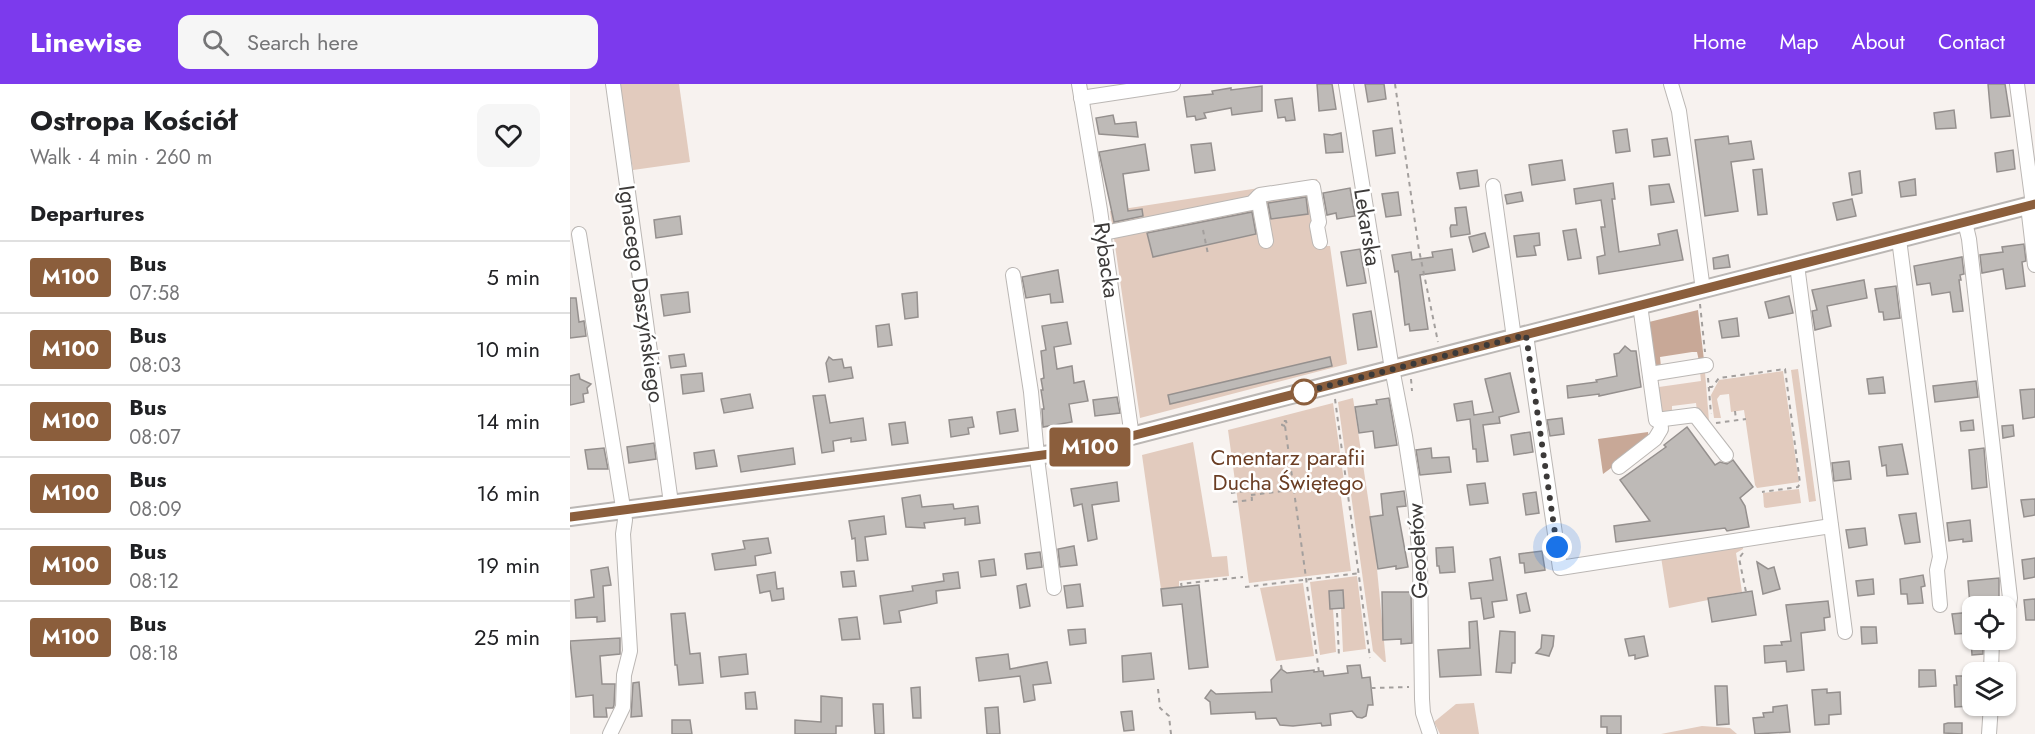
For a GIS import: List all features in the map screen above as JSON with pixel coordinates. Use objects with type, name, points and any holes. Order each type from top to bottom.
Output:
[{"type":"main road","points":[[570,517],[1073,451],[2032,205]]},
{"type":"street","name":"Ignacego Daszyńskiego","points":[[613,84],[671,503]]},
{"type":"street","points":[[1080,91],[1173,84]]},
{"type":"street","name":"Lekarska","points":[[1346,84],[1392,369]]},
{"type":"street","points":[[1671,84],[1678,111],[1703,290]]},
{"type":"street","points":[[2017,84],[2032,205],[2035,265]]},
{"type":"street","name":"Rybacka","points":[[1080,91],[1104,233],[1132,436]]},
{"type":"street","points":[[1493,186],[1560,568],[1759,535],[1831,526]]},
{"type":"street","points":[[1104,233],[1252,203],[1258,197],[1313,187],[1320,242]]},
{"type":"street","points":[[1258,197],[1266,240]]},
{"type":"street","points":[[1965,222],[1969,239],[2010,596]]},
{"type":"street","points":[[579,234],[624,509],[623,534],[630,651],[624,675],[623,707],[610,734]]},
{"type":"street","points":[[1899,239],[1940,557],[1937,570],[1940,605]]},
{"type":"street","points":[[1797,265],[1845,632]]},
{"type":"street","points":[[1013,275],[1031,392],[1054,588]]},
{"type":"street","points":[[1640,305],[1656,420],[1695,415],[1725,455]]},
{"type":"street","points":[[1650,374],[1706,365]]},
{"type":"street","name":"Geodetów","points":[[1392,369],[1415,501],[1420,562],[1422,699],[1423,713],[1430,734]]},
{"type":"street","points":[[1619,467],[1655,439],[1660,429],[1660,419]]},
{"type":"street","points":[[1989,734],[1990,716]]},
{"type":"path","points":[[1395,84],[1419,250],[1441,357]]},
{"type":"path","points":[[1203,230],[1208,254]]},
{"type":"path","points":[[1708,387],[1712,387],[1719,378],[1785,369],[1800,483],[1798,487],[1762,492]]},
{"type":"path","points":[[1410,375],[1412,391]]},
{"type":"path","points":[[1335,396],[1370,658]]},
{"type":"path","points":[[1735,411],[1736,420]]},
{"type":"path","points":[[1712,423],[1746,419]]},
{"type":"path","points":[[1285,426],[1319,672]]},
{"type":"path","points":[[1251,495],[1347,483]]},
{"type":"path","points":[[1792,483],[1793,488]]},
{"type":"path","points":[[1231,493],[1251,490],[1252,500],[1232,502]]},
{"type":"path","points":[[1746,592],[1739,558],[1747,549]]},
{"type":"path","points":[[1245,587],[1359,573]]},
{"type":"path","points":[[1182,586],[1181,584],[1243,578]]},
{"type":"path","points":[[1338,613],[1339,657]]},
{"type":"path","points":[[1281,665],[1282,671]]},
{"type":"path","points":[[1371,688],[1409,687]]},
{"type":"path","points":[[1158,689],[1160,708],[1169,716],[1171,734]]},
{"type":"green space","points":[[619,84],[679,84],[690,162],[633,170]]},
{"type":"green space","points":[[1317,179],[1327,246],[1330,246],[1347,364],[1140,418],[1110,211]]},
{"type":"green space","points":[[1798,369],[1816,501],[1809,502],[1791,370]]},
{"type":"green space","points":[[1783,371],[1799,482],[1757,488],[1744,410],[1731,412],[1729,394],[1720,395],[1717,399],[1721,418],[1714,418],[1711,395],[1719,380]]},
{"type":"green space","points":[[1700,372],[1705,372],[1709,421],[1707,422],[1697,411],[1696,403],[1672,406],[1672,414],[1660,411],[1657,390],[1659,387],[1701,381]]},
{"type":"green space","points":[[1353,398],[1374,538],[1386,662],[1373,651],[1338,402]]},
{"type":"green space","name":"Cmentarz parafii Ducha Świętego","points":[[1333,403],[1344,481],[1339,482],[1351,571],[1249,583],[1228,430]]},
{"type":"green space","points":[[1193,442],[1212,557],[1227,556],[1229,576],[1179,581],[1179,587],[1161,589],[1142,455]]},
{"type":"green space","points":[[1799,489],[1801,503],[1764,507],[1763,493]]},
{"type":"green space","points":[[1743,546],[1743,549],[1736,553],[1742,592],[1669,608],[1661,557]]},
{"type":"green space","points":[[1357,576],[1366,649],[1343,652],[1341,608],[1329,591],[1330,609],[1333,609],[1336,652],[1320,655],[1310,582]]},
{"type":"green space","points":[[1303,583],[1314,656],[1276,661],[1260,588]]},
{"type":"green space","points":[[1474,703],[1479,734],[1440,734],[1434,722],[1456,704]]},
{"type":"green space","points":[[1702,726],[1730,728],[1737,734],[1661,734]]},
{"type":"shaded area","points":[[1698,310],[1704,360],[1699,361],[1697,352],[1692,352],[1660,357],[1661,367],[1654,366],[1649,322]]},
{"type":"shaded area","points":[[1648,432],[1649,440],[1603,474],[1598,439]]},
{"type":"building","points":[[1317,84],[1332,84],[1336,109],[1319,111]]},
{"type":"building","points":[[1365,84],[1384,84],[1386,99],[1368,102]]},
{"type":"building","points":[[1988,84],[2005,84],[2010,116],[1991,118]]},
{"type":"building","points":[[1262,86],[1262,111],[1232,115],[1231,108],[1204,113],[1206,118],[1196,120],[1195,116],[1187,117],[1184,97],[1213,94],[1212,91],[1231,88],[1231,90]]},
{"type":"building","points":[[1292,98],[1295,120],[1286,121],[1285,117],[1278,118],[1275,100]]},
{"type":"building","points":[[1954,110],[1956,128],[1936,129],[1934,113]]},
{"type":"building","points":[[1113,115],[1115,124],[1136,122],[1138,137],[1099,134],[1096,118]]},
{"type":"building","points":[[1392,128],[1395,153],[1376,156],[1373,131]]},
{"type":"building","points":[[1627,129],[1630,151],[1616,153],[1613,131]]},
{"type":"building","points":[[1341,133],[1343,152],[1326,153],[1324,134]]},
{"type":"building","points":[[1728,136],[1729,144],[1751,141],[1754,159],[1731,162],[1738,211],[1705,216],[1695,140]]},
{"type":"building","points":[[1667,138],[1670,155],[1654,157],[1652,140]]},
{"type":"building","points":[[1211,143],[1215,170],[1195,173],[1191,145]]},
{"type":"building","points":[[1145,144],[1149,170],[1123,174],[1128,211],[1142,209],[1143,216],[1114,222],[1099,152]]},
{"type":"building","points":[[2013,150],[2015,169],[1997,172],[1995,153]]},
{"type":"building","points":[[1562,160],[1565,180],[1532,185],[1529,165]]},
{"type":"building","points":[[1762,169],[1767,214],[1758,215],[1753,170]]},
{"type":"building","points":[[1477,170],[1479,186],[1460,189],[1457,173]]},
{"type":"building","points":[[1860,171],[1862,193],[1852,195],[1849,173]]},
{"type":"building","points":[[1915,179],[1916,195],[1901,197],[1899,182]]},
{"type":"building","points":[[1613,183],[1615,199],[1612,199],[1619,252],[1660,245],[1658,234],[1677,230],[1683,260],[1599,274],[1597,257],[1605,255],[1601,227],[1605,227],[1601,200],[1576,204],[1574,189]]},
{"type":"building","points":[[1669,184],[1674,202],[1651,205],[1649,186]]},
{"type":"building","points":[[1350,188],[1355,216],[1337,219],[1336,213],[1327,215],[1323,193]]},
{"type":"building","points":[[1398,192],[1401,215],[1386,217],[1382,194]]},
{"type":"building","points":[[1521,192],[1523,201],[1507,204],[1505,195]]},
{"type":"building","points":[[1306,197],[1308,214],[1271,219],[1268,203]]},
{"type":"building","points":[[1852,199],[1856,216],[1837,220],[1833,203]]},
{"type":"building","points":[[1466,207],[1470,234],[1451,237],[1451,225],[1457,225],[1455,208]]},
{"type":"building","points":[[1252,212],[1256,234],[1153,257],[1147,233]]},
{"type":"building","points":[[680,216],[682,234],[656,238],[654,220]]},
{"type":"building","points":[[1576,229],[1581,258],[1568,260],[1563,231]]},
{"type":"building","points":[[1485,233],[1489,247],[1473,252],[1469,237]]},
{"type":"building","points":[[1539,233],[1540,245],[1534,246],[1536,255],[1517,257],[1514,236]]},
{"type":"building","points":[[2024,244],[2026,261],[2022,262],[2025,286],[2006,289],[2003,269],[1982,273],[1980,255],[2003,252],[2002,247]]},
{"type":"building","points":[[1360,249],[1366,283],[1347,286],[1341,252]]},
{"type":"building","points":[[1452,249],[1455,270],[1420,275],[1428,329],[1410,331],[1409,324],[1405,325],[1398,271],[1395,272],[1392,255],[1411,252],[1412,260],[1433,257],[1432,252]]},
{"type":"building","points":[[1728,255],[1730,267],[1714,269],[1713,258]]},
{"type":"building","points":[[1962,257],[1964,274],[1960,275],[1961,280],[1959,280],[1963,311],[1953,312],[1950,292],[1932,295],[1930,283],[1917,285],[1914,266]]},
{"type":"building","points":[[1058,270],[1063,302],[1051,303],[1050,294],[1026,298],[1022,277]]},
{"type":"building","points":[[1864,280],[1867,298],[1827,306],[1831,326],[1815,330],[1812,311],[1817,310],[1812,290]]},
{"type":"building","points":[[1896,286],[1900,318],[1884,320],[1883,312],[1879,312],[1875,289]]},
{"type":"building","points":[[688,292],[690,312],[664,316],[661,295]]},
{"type":"building","points":[[917,292],[918,317],[905,319],[902,294]]},
{"type":"building","points":[[1789,296],[1793,313],[1769,318],[1765,302]]},
{"type":"building","points":[[570,298],[576,298],[579,322],[584,321],[586,336],[570,338]]},
{"type":"building","points":[[1371,311],[1377,347],[1358,350],[1353,314]]},
{"type":"building","points":[[1737,318],[1739,336],[1722,338],[1719,321]]},
{"type":"building","points":[[1067,322],[1071,344],[1054,347],[1057,369],[1072,366],[1074,383],[1084,381],[1088,401],[1069,404],[1072,422],[1043,427],[1041,379],[1044,378],[1041,351],[1046,350],[1042,326]]},
{"type":"building","points":[[889,324],[892,345],[878,347],[876,326]]},
{"type":"building","points":[[1625,346],[1631,351],[1636,351],[1641,387],[1599,396],[1599,394],[1568,398],[1567,386],[1597,382],[1596,380],[1617,376],[1614,354],[1619,353]]},
{"type":"building","points":[[684,354],[686,366],[671,368],[669,356]]},
{"type":"building","points":[[829,357],[833,360],[842,359],[844,368],[851,367],[853,378],[829,382],[826,363]]},
{"type":"building","points":[[1330,357],[1332,366],[1170,404],[1168,395]]},
{"type":"building","points":[[702,373],[704,391],[683,394],[681,375]]},
{"type":"building","points":[[1510,373],[1519,412],[1499,417],[1500,423],[1483,425],[1488,461],[1477,462],[1476,449],[1473,449],[1470,419],[1457,421],[1454,404],[1472,401],[1474,415],[1493,412],[1485,379]]},
{"type":"building","points":[[579,374],[580,379],[591,384],[587,388],[588,393],[583,394],[584,402],[570,405],[570,376]]},
{"type":"building","points":[[1883,377],[1885,393],[1869,394],[1867,379]]},
{"type":"building","points":[[1976,381],[1978,397],[1935,402],[1933,386]]},
{"type":"building","points":[[2035,389],[2035,417],[2023,419],[2020,390]]},
{"type":"building","points":[[750,394],[753,408],[724,413],[721,399]]},
{"type":"building","points":[[825,395],[830,423],[863,418],[866,440],[851,442],[851,438],[833,441],[834,451],[822,453],[813,396]]},
{"type":"building","points":[[1117,397],[1120,413],[1095,416],[1093,400]]},
{"type":"building","points":[[1389,398],[1397,445],[1375,448],[1373,431],[1359,433],[1355,407],[1377,404],[1376,400]]},
{"type":"building","points":[[1015,409],[1018,431],[1000,434],[997,412]]},
{"type":"building","points":[[972,417],[974,427],[968,428],[969,434],[951,437],[949,420]]},
{"type":"building","points":[[1562,418],[1564,434],[1550,436],[1547,420]]},
{"type":"building","points":[[1973,420],[1974,430],[1961,431],[1960,422]]},
{"type":"building","points":[[905,422],[908,443],[892,445],[889,424]]},
{"type":"building","points":[[2013,425],[2014,436],[2003,438],[2002,426]]},
{"type":"building","points":[[1687,427],[1715,465],[1720,462],[1727,464],[1733,460],[1753,487],[1740,498],[1745,506],[1749,527],[1616,542],[1614,526],[1650,521],[1620,480],[1666,447],[1664,445]]},
{"type":"building","points":[[1530,432],[1533,452],[1514,455],[1511,435]]},
{"type":"building","points":[[654,443],[656,459],[629,463],[627,447]]},
{"type":"building","points":[[1902,444],[1908,474],[1887,476],[1886,465],[1882,466],[1879,447]]},
{"type":"building","points":[[604,448],[608,469],[588,469],[585,450]]},
{"type":"building","points":[[793,448],[795,464],[741,472],[738,456]]},
{"type":"building","points":[[1431,448],[1432,458],[1449,457],[1451,472],[1420,475],[1416,450]]},
{"type":"building","points":[[1984,448],[1987,487],[1972,489],[1969,450]]},
{"type":"building","points":[[714,450],[717,466],[696,469],[694,453]]},
{"type":"building","points":[[1849,461],[1851,479],[1834,481],[1832,463]]},
{"type":"building","points":[[1117,482],[1119,501],[1092,505],[1097,539],[1088,541],[1082,504],[1074,506],[1071,489]]},
{"type":"building","points":[[1485,483],[1488,503],[1470,505],[1467,485]]},
{"type":"building","points":[[1404,491],[1406,506],[1397,507],[1408,567],[1378,569],[1370,517],[1383,515],[1381,494]]},
{"type":"building","points":[[1536,492],[1539,513],[1526,515],[1523,494]]},
{"type":"building","points":[[920,495],[922,507],[953,504],[954,509],[978,506],[980,523],[965,525],[965,518],[924,523],[925,528],[906,527],[902,498]]},
{"type":"building","points":[[2035,499],[2035,515],[2024,517],[2021,500]]},
{"type":"building","points":[[1916,513],[1920,542],[1905,544],[1899,515]]},
{"type":"building","points":[[884,516],[886,534],[865,537],[868,560],[857,561],[855,538],[852,539],[849,521]]},
{"type":"building","points":[[1970,520],[1972,541],[1963,542],[1963,539],[1949,541],[1947,523]]},
{"type":"building","points":[[1865,528],[1867,545],[1849,548],[1846,530]]},
{"type":"building","points":[[768,538],[771,553],[755,556],[756,565],[715,570],[712,554],[745,549],[743,541]]},
{"type":"building","points":[[1074,546],[1077,565],[1060,567],[1058,549]]},
{"type":"building","points":[[1453,547],[1455,572],[1440,573],[1439,566],[1437,566],[1436,548]]},
{"type":"building","points":[[1542,551],[1545,570],[1525,573],[1524,563],[1520,563],[1519,554]]},
{"type":"building","points":[[1040,552],[1042,567],[1027,569],[1025,554]]},
{"type":"building","points":[[1500,557],[1507,600],[1492,602],[1494,617],[1484,619],[1481,598],[1471,599],[1469,583],[1493,580],[1490,559]]},
{"type":"building","points":[[2035,558],[2035,577],[2024,579],[2022,560]]},
{"type":"building","points":[[994,559],[996,575],[981,577],[979,561]]},
{"type":"building","points":[[1757,562],[1768,569],[1774,567],[1780,589],[1763,594]]},
{"type":"building","points":[[608,567],[611,585],[603,586],[605,621],[597,622],[597,617],[576,618],[575,600],[594,597],[591,570]]},
{"type":"building","points":[[854,571],[856,586],[843,587],[841,572]]},
{"type":"building","points":[[775,572],[777,589],[783,588],[784,599],[772,601],[770,591],[760,593],[757,575]]},
{"type":"building","points":[[958,572],[960,588],[936,591],[937,603],[899,611],[901,622],[884,624],[880,596],[913,591],[912,586],[944,581],[943,574]]},
{"type":"building","points":[[1923,575],[1925,586],[1921,587],[1923,603],[1908,604],[1907,594],[1901,594],[1900,579]]},
{"type":"building","points":[[1999,578],[1999,596],[1969,596],[1968,581]]},
{"type":"building","points":[[1873,579],[1874,594],[1858,596],[1856,581]]},
{"type":"building","points":[[1026,584],[1030,606],[1020,608],[1017,586]]},
{"type":"building","points":[[1080,584],[1083,606],[1067,608],[1064,586]]},
{"type":"building","points":[[1199,585],[1208,667],[1189,669],[1182,604],[1163,606],[1161,589]]},
{"type":"building","points":[[1343,590],[1344,608],[1330,609],[1329,591]]},
{"type":"building","points":[[1752,591],[1756,615],[1712,622],[1708,598]]},
{"type":"building","points":[[1382,592],[1411,592],[1412,643],[1401,644],[1401,639],[1383,640]]},
{"type":"building","points":[[1526,593],[1530,611],[1520,613],[1517,595]]},
{"type":"building","points":[[2035,599],[2035,620],[2026,620],[2024,600]]},
{"type":"building","points":[[1828,601],[1830,617],[1824,618],[1825,630],[1801,633],[1804,670],[1787,672],[1786,661],[1765,663],[1764,646],[1782,645],[1781,642],[1791,641],[1786,605]]},
{"type":"building","points":[[685,613],[690,654],[700,653],[703,683],[679,685],[671,614]]},
{"type":"building","points":[[1962,613],[1962,634],[1955,634],[1952,614]]},
{"type":"building","points":[[857,617],[860,639],[842,640],[839,619]]},
{"type":"building","points":[[1477,621],[1481,675],[1440,677],[1438,650],[1470,648],[1469,622]]},
{"type":"building","points":[[1861,627],[1876,627],[1877,643],[1862,644]]},
{"type":"building","points":[[1085,629],[1086,643],[1070,645],[1068,630]]},
{"type":"building","points":[[1500,631],[1515,632],[1515,663],[1512,663],[1511,673],[1496,672]]},
{"type":"building","points":[[1542,635],[1554,636],[1549,656],[1536,653],[1541,648]]},
{"type":"building","points":[[1644,636],[1648,656],[1635,659],[1635,655],[1629,656],[1625,639]]},
{"type":"building","points":[[620,638],[620,654],[600,656],[602,684],[615,684],[614,705],[613,708],[606,708],[607,717],[594,717],[593,695],[576,697],[570,641]]},
{"type":"building","points":[[1972,650],[1983,650],[1983,654],[1972,655]]},
{"type":"building","points":[[1151,653],[1154,679],[1123,682],[1122,656]]},
{"type":"building","points":[[746,654],[748,674],[721,677],[719,657]]},
{"type":"building","points":[[1008,654],[1010,669],[1047,662],[1051,683],[1033,685],[1035,700],[1024,702],[1020,676],[979,681],[976,658]]},
{"type":"building","points":[[1360,665],[1362,678],[1370,677],[1373,705],[1368,705],[1366,716],[1362,718],[1357,717],[1352,711],[1330,714],[1331,725],[1322,726],[1321,723],[1280,725],[1276,718],[1256,719],[1255,712],[1211,714],[1210,702],[1205,698],[1211,690],[1216,694],[1272,692],[1271,680],[1281,669],[1287,673],[1323,671],[1324,676],[1348,673],[1347,666]]},
{"type":"building","points":[[1919,670],[1935,670],[1936,686],[1919,687]]},
{"type":"building","points":[[1956,676],[1962,676],[1962,707],[1955,707],[1954,685],[1957,685]]},
{"type":"building","points":[[639,682],[642,716],[631,717],[633,683]]},
{"type":"building","points":[[1715,686],[1727,686],[1729,724],[1717,725]]},
{"type":"building","points":[[920,687],[921,718],[913,718],[911,688]]},
{"type":"building","points":[[1827,689],[1827,693],[1840,692],[1841,714],[1829,715],[1829,724],[1815,725],[1812,690]]},
{"type":"building","points":[[755,692],[757,709],[746,709],[745,693]]},
{"type":"building","points":[[821,696],[842,698],[842,726],[836,726],[836,734],[795,734],[795,720],[821,722]]},
{"type":"building","points":[[873,704],[883,704],[884,734],[875,734]]},
{"type":"building","points":[[1787,705],[1790,732],[1755,734],[1753,718],[1764,717],[1763,713],[1773,712],[1773,707]]},
{"type":"building","points":[[998,707],[1000,734],[987,734],[985,708]]},
{"type":"building","points":[[1132,711],[1134,730],[1124,731],[1121,712]]},
{"type":"building","points":[[1601,716],[1621,716],[1621,734],[1607,734],[1607,727],[1601,727]]},
{"type":"building","points":[[672,720],[690,720],[692,734],[672,734]]},
{"type":"building","points":[[1962,723],[1962,734],[1944,733],[1944,724]]},
{"type":"bus line","name":"M100","points":[[570,517],[1073,451],[2035,204]]},
{"type":"route","points":[[1304,392],[1296,394],[1526,335],[1557,547]]}]
